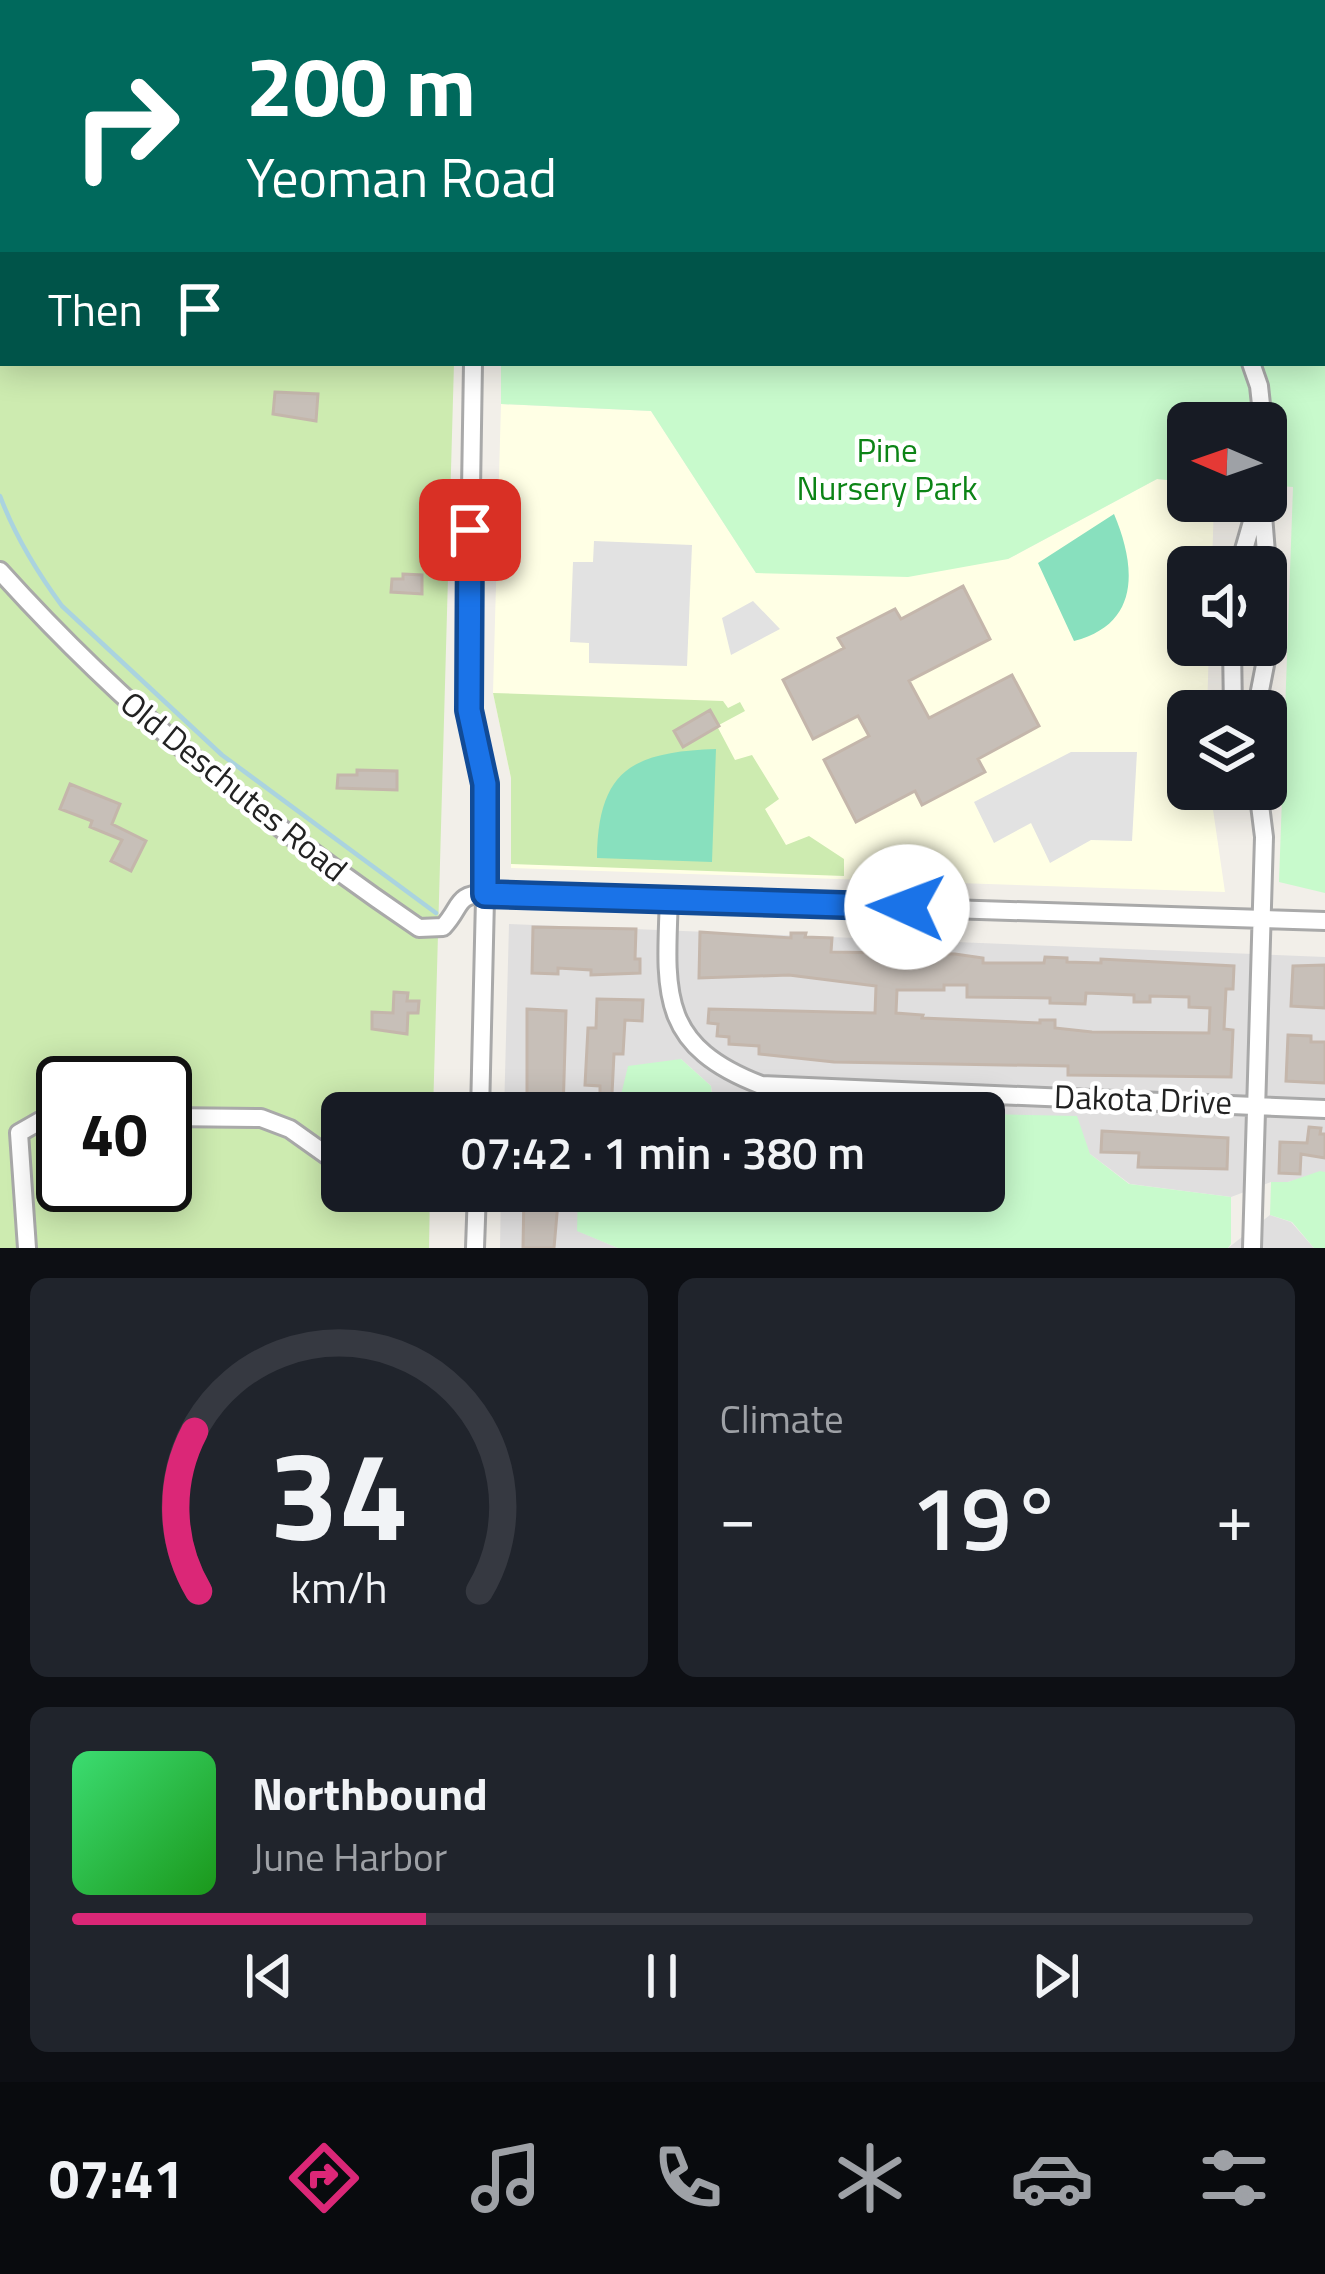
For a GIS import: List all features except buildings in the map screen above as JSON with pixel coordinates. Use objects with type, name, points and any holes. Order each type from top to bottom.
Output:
[{"type":"street","points":[[473,366],[467,668],[469,710],[486,799],[480,1092]]},
{"type":"street","points":[[1252,366],[1260,402]]},
{"type":"street","points":[[1258,386],[1261,366]]},
{"type":"street","points":[[1260,690],[1272,629],[1263,522]]},
{"type":"street","name":"Old Deschutes Road","points":[[0,571],[58,636],[175,744],[299,843],[419,928],[443,927],[461,898],[485,894]]},
{"type":"street","points":[[1252,1248],[1264,837],[1261,810]]},
{"type":"street","points":[[485,894],[1325,921]]},
{"type":"street","name":"Dakota Drive","points":[[669,899],[666,974],[677,1019],[700,1053],[727,1072],[761,1085],[1325,1109]]},
{"type":"street","points":[[192,1118],[260,1118],[290,1129],[321,1151]]},
{"type":"street","points":[[27,1248],[19,1133],[36,1123]]},
{"type":"street","points":[[475,1248],[476,1212]]},
{"type":"shaded area","points":[[501,404],[651,411],[756,573],[1008,559],[1157,479],[1167,480],[1167,522],[1213,522],[1213,546],[1167,546],[1167,666],[1208,666],[1208,690],[1167,690],[1167,810],[1213,810],[1225,892],[511,868],[511,778],[493,693]]},
{"type":"shaded area","points":[[594,541],[692,545],[687,666],[589,663],[589,643],[570,642],[573,562],[593,562]]},
{"type":"shaded area","points":[[753,601],[780,629],[731,655],[722,618]]},
{"type":"shaded area","points":[[1071,752],[1137,752],[1132,841],[1091,840],[1050,863],[1031,823],[994,843],[974,802]]},
{"type":"shaded area","points":[[509,924],[1325,957],[1325,1172],[1271,1182],[1231,1197],[1130,1184],[1090,1154],[1005,1121],[1005,1092],[712,1092],[681,1059],[632,1092],[505,1092]]},
{"type":"shaded area","points":[[501,1212],[578,1212],[578,1231],[618,1248],[500,1248]]},
{"type":"shaded area","points":[[1270,1215],[1291,1222],[1314,1248],[1228,1248]]},
{"type":"green space","points":[[0,366],[454,366],[434,1092],[321,1092],[321,1212],[430,1212],[429,1248],[0,1248]]},
{"type":"green space","name":"Pine Nursery Park","points":[[501,366],[1325,366],[1325,893],[1279,882],[1282,810],[1287,810],[1293,487],[1287,487],[1287,402],[1167,402],[1167,480],[1157,479],[1008,559],[908,577],[756,573],[651,411],[501,404]]},
{"type":"green space","points":[[1114,514],[1129,573],[1122,607],[1096,633],[1074,641],[1038,563]]},
{"type":"green space","points":[[493,693],[723,701],[728,708],[740,702],[745,711],[717,726],[735,760],[752,755],[779,799],[765,809],[786,845],[809,836],[844,859],[844,876],[511,864],[511,778]]},
{"type":"green space","points":[[716,749],[712,862],[597,858],[604,804],[626,771],[663,755]]},
{"type":"green space","points":[[681,1059],[712,1092],[622,1092],[628,1066]]},
{"type":"green space","points":[[1005,1114],[1077,1116],[1090,1154],[1129,1184],[1231,1197],[1228,1248],[618,1248],[577,1231],[577,1212],[1005,1212]]},
{"type":"green space","points":[[1325,1172],[1325,1248],[1314,1248],[1292,1222],[1270,1215],[1271,1182],[1288,1182]]},
{"type":"waterway","points":[[0,496],[27,553],[62,606],[222,755],[436,913]]},
{"type":"route","points":[[470,530],[469,710],[485,784],[485,894],[907,907]]}]
